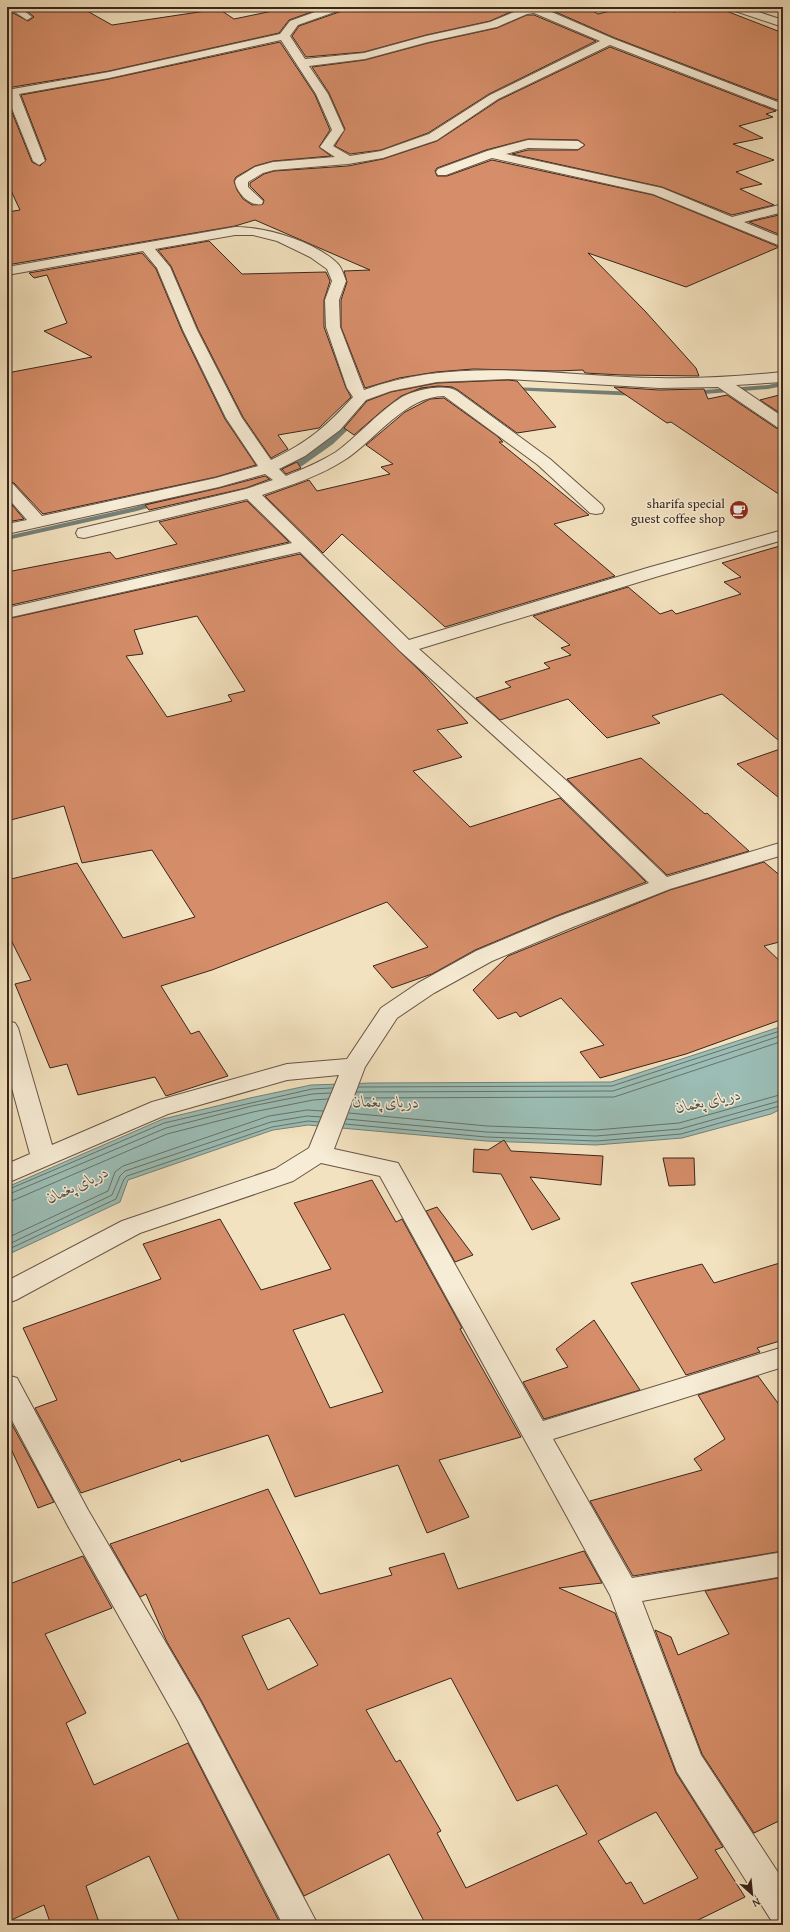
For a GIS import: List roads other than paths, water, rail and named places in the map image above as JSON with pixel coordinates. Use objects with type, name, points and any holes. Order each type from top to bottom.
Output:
[{"type":"street","points":[[12,7],[27,17]]},
{"type":"street","points":[[39,161],[10,92],[108,76],[284,36],[294,23],[338,7]]},
{"type":"street","points":[[301,63],[365,56],[426,39],[493,25],[515,15],[548,7]]},
{"type":"street","points":[[733,7],[783,24]]},
{"type":"street","points":[[535,9],[610,41],[783,108]]},
{"type":"street","points":[[284,36],[322,94],[338,130],[326,147],[348,160]]},
{"type":"street","points":[[257,201],[242,188],[241,181],[259,170],[273,166],[348,160],[383,154],[433,137],[494,97],[596,46],[610,41]]},
{"type":"street","points":[[442,172],[491,154],[528,144],[578,145]]},
{"type":"street","points":[[491,154],[657,191],[734,221],[783,243]]},
{"type":"street","points":[[734,221],[783,208]]},
{"type":"street","points":[[7,271],[147,248],[235,231],[254,231],[282,238],[316,254],[333,268],[339,281],[332,300],[332,327],[355,388],[361,397]]},
{"type":"street","points":[[147,248],[163,267],[190,330],[234,418],[268,468],[285,482]]},
{"type":"street","points":[[7,529],[220,482],[268,468],[299,453],[334,427],[361,397],[387,387],[437,377],[508,375],[659,383],[721,382],[783,377]]},
{"type":"street","points":[[721,382],[783,424]]},
{"type":"street","points":[[84,533],[251,493],[285,482],[316,469],[341,455],[408,400],[439,391],[447,391],[544,462],[596,509]]},
{"type":"street","points":[[7,487],[34,516],[37,522]]},
{"type":"street","points":[[251,493],[406,647],[562,787],[663,885]]},
{"type":"street","points":[[406,647],[653,572],[783,535]]},
{"type":"street","points":[[7,613],[303,546]]},
{"type":"street","points":[[7,1293],[36,1276],[130,1228],[284,1175],[318,1154],[353,1071],[389,1013],[426,988],[484,956],[565,922],[663,885],[783,848]]},
{"type":"street","points":[[7,1028],[43,1157]]},
{"type":"street","points":[[7,1174],[43,1157],[160,1108],[287,1072],[353,1071]]},
{"type":"street","points":[[318,1154],[389,1169],[624,1592],[688,1762],[783,1909]]},
{"type":"street","points":[[536,1434],[783,1357]]},
{"type":"street","points":[[7,1385],[11,1389],[78,1518],[188,1711],[301,1925]]},
{"type":"street","points":[[624,1592],[783,1564]]},
{"type":"water","name":"دریای پغمان","points":[[783,1026],[783,1108],[771,1114],[682,1138],[596,1145],[486,1141],[308,1125],[273,1130],[128,1180],[120,1202],[7,1255],[7,1187],[163,1119],[311,1085],[371,1083],[611,1082]]},
{"type":"waterway","points":[[692,393],[768,387],[783,384]]},
{"type":"waterway","points":[[404,391],[458,386]]},
{"type":"waterway","points":[[512,389],[638,394]]},
{"type":"waterway","points":[[267,472],[299,464],[330,442],[355,420]]},
{"type":"waterway","points":[[7,538],[137,509],[198,491]]},
{"type":"place","name":"sharifa special guest coffee shop","points":[[739,510]]}]
